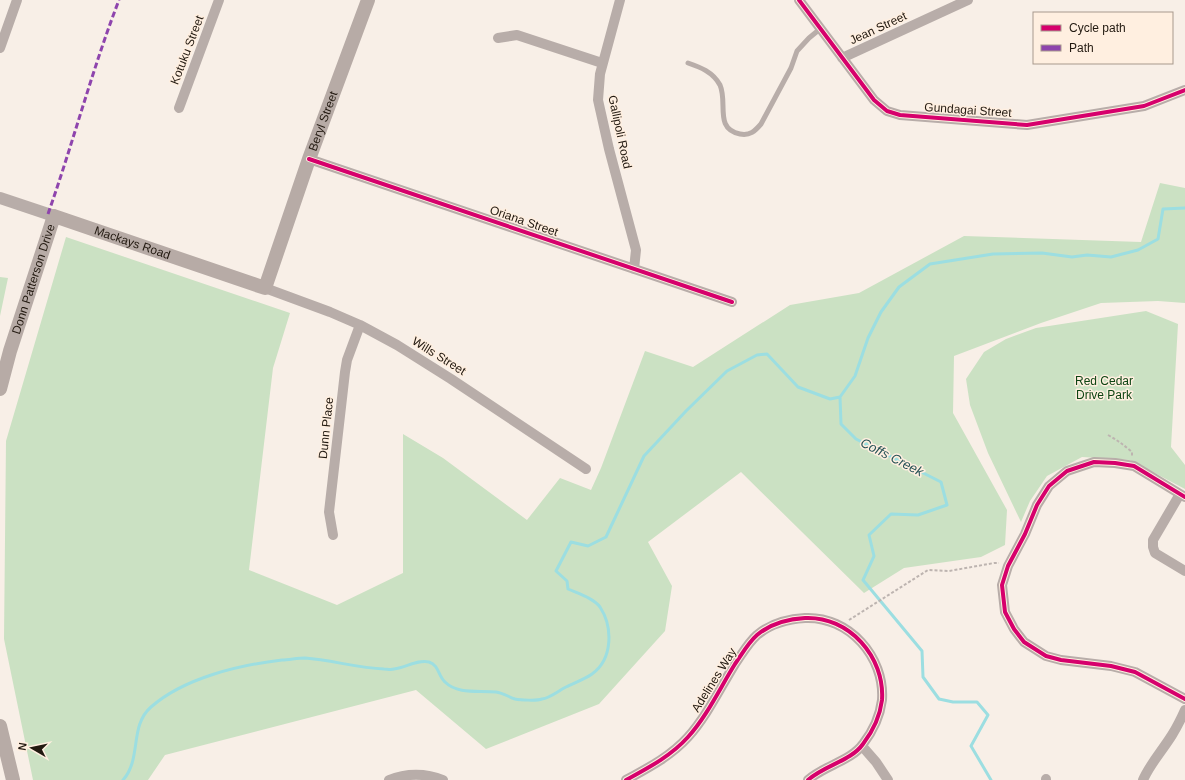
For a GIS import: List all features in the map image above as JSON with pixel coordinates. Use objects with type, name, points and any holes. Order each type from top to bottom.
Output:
[{"type":"main road","name":"Beryl Street","points":[[265,288],[309,159],[368,0]]},
{"type":"main road","name":"Mackays Road","points":[[54,216],[265,288]]},
{"type":"main road","name":"Donn Patterson Drive","points":[[0,389],[10,351],[54,216]]},
{"type":"main road","points":[[0,726],[12,780]]},
{"type":"street","points":[[0,46],[17,0]]},
{"type":"street","name":"Kotuku Street","points":[[179,108],[219,0]]},
{"type":"street","name":"Gallipoli Road","points":[[620,0],[602,63],[598,84],[600,114],[636,250],[634,269]]},
{"type":"street","name":"Gundagai Street","points":[[799,0],[874,100],[887,111],[900,115],[1027,125],[1144,106],[1185,90]]},
{"type":"street","name":"Jean Street","points":[[842,58],[968,0]]},
{"type":"street","points":[[498,38],[517,34],[602,63]]},
{"type":"street","name":"Oriana Street","points":[[309,159],[732,302]]},
{"type":"street","name":"Mackays Road","points":[[0,198],[54,216]]},
{"type":"street","name":"Wills Street","points":[[265,288],[330,312],[360,325],[424,361],[586,469]]},
{"type":"street","name":"Dunn Place","points":[[333,535],[329,512],[345,372],[349,354],[360,325]]},
{"type":"street","points":[[1185,571],[1155,553],[1153,547],[1153,540],[1182,495],[1134,466],[1094,462],[1067,471],[1049,486],[1036,505],[1025,534],[1008,566],[1002,585],[1005,612],[1014,629],[1024,642],[1046,656],[1061,660],[1111,666],[1135,672],[1185,699]]},
{"type":"street","name":"Adelines Way","points":[[626,780],[660,760],[687,738],[697,726],[740,657],[758,635],[780,622],[807,618],[819,619],[840,626],[852,633],[870,653],[877,666],[881,683],[882,700],[872,732],[862,746],[852,755],[826,767],[808,780]]},
{"type":"street","points":[[1142,780],[1148,767],[1158,756],[1173,734],[1185,710]]},
{"type":"street","points":[[862,746],[876,762],[888,780]]},
{"type":"street","points":[[389,780],[407,775],[423,775],[443,780]]},
{"type":"lane","points":[[688,63],[706,70],[720,85],[724,101],[723,118],[728,128],[733,132],[749,134],[755,131],[761,124],[791,68],[797,51],[820,29]]},
{"type":"path","points":[[1108,435],[1132,452],[1130,466]]},
{"type":"path","points":[[840,626],[928,570],[949,571],[994,563],[1008,566]]},
{"type":"green space","points":[[1160,183],[1185,188],[1185,303],[1158,301],[1101,303],[1041,323],[954,356],[953,413],[1007,510],[1005,545],[981,557],[904,568],[864,593],[741,472],[648,542],[672,586],[665,631],[599,704],[486,749],[416,690],[165,755],[148,780],[33,780],[4,639],[6,441],[66,237],[290,313],[273,368],[249,570],[337,605],[403,573],[403,434],[443,458],[527,520],[560,478],[591,490],[601,468],[645,351],[693,367],[790,305],[859,293],[964,236],[1141,242]]},
{"type":"green space","points":[[0,277],[8,278],[0,316]]},
{"type":"green space","name":"Red Cedar Drive Park","points":[[1146,311],[1178,324],[1171,447],[1185,465],[1185,489],[1130,460],[1082,457],[1047,476],[1030,501],[1021,522],[988,453],[970,405],[966,379],[984,352],[1006,339],[1036,328]]},
{"type":"waterway","name":"Coffs Creek","points":[[991,780],[971,746],[988,715],[977,702],[953,702],[939,699],[923,677],[922,651],[863,580],[874,556],[869,535],[891,514],[918,515],[947,505],[941,482],[856,439],[841,424],[840,397],[855,376],[868,338],[881,312],[899,287],[930,264],[993,254],[1042,253],[1072,257],[1087,255],[1111,257],[1138,250],[1158,239],[1163,209],[1185,208]]},
{"type":"waterway","points":[[123,780],[129,772],[132,762],[140,723],[144,715],[151,707],[179,688],[213,674],[248,665],[305,658],[364,667],[392,669],[425,661],[432,663],[437,668],[443,680],[456,689],[496,692],[515,699],[528,700],[540,700],[548,697],[586,678],[599,668],[604,660],[609,642],[607,624],[600,607],[586,596],[568,589],[567,581],[556,571],[571,542],[588,546],[606,537],[644,456],[686,411],[727,371],[757,355],[767,354],[798,387],[830,399],[840,397]]},
{"type":"marked path","points":[[48,214],[100,53],[119,0]]},
{"type":"cycle path","points":[[799,0],[874,100],[887,111],[900,115],[1027,125],[1144,106],[1185,90]]},
{"type":"cycle path","points":[[309,159],[732,302]]},
{"type":"cycle path","points":[[1185,497],[1134,466],[1094,462],[1067,471],[1049,486],[1037,505],[1025,534],[1008,566],[1002,585],[1005,612],[1014,629],[1024,642],[1046,656],[1061,660],[1111,666],[1135,672],[1185,699]]},
{"type":"cycle path","points":[[626,780],[667,756],[688,737],[707,711],[735,664],[757,635],[762,631],[780,623],[805,618],[821,619],[836,624],[861,642],[871,655],[877,669],[881,684],[882,700],[880,712],[873,729],[858,750],[845,759],[822,770],[808,780]]}]
